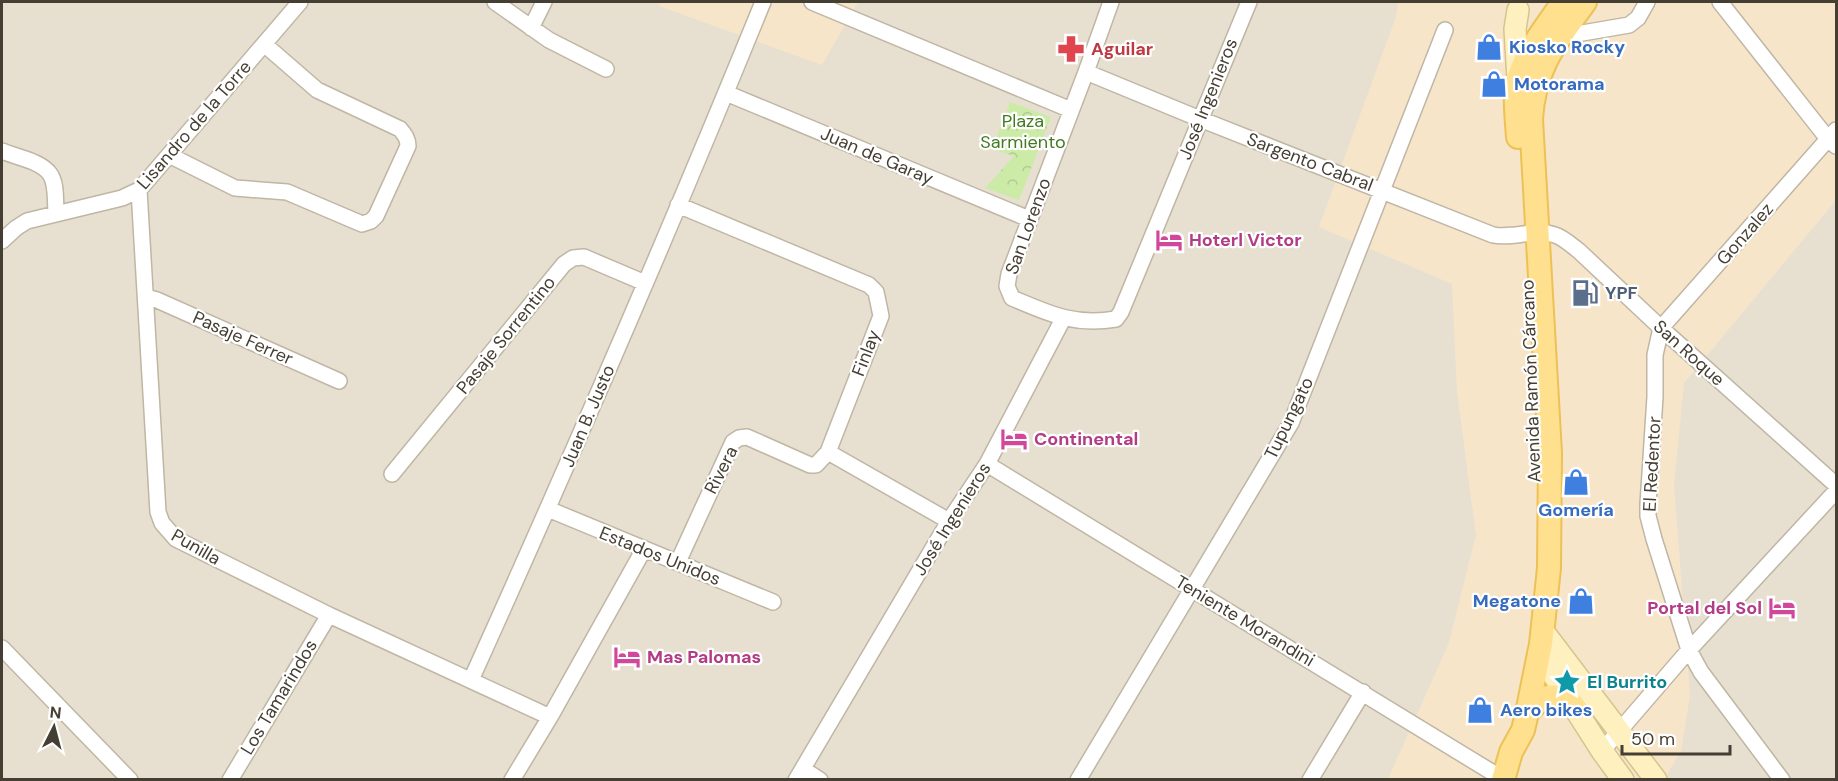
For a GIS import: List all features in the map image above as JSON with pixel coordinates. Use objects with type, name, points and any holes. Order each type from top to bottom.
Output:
[{"type":"main road","points":[[1552,33],[1563,2]]},
{"type":"main road","points":[[1518,79],[1527,56],[1584,2]]},
{"type":"main road","name":"Avenida Ramón Cárcano","points":[[1511,752],[1510,727],[1531,610],[1534,570],[1536,456],[1530,234],[1531,119],[1532,103],[1552,33],[1527,33],[1521,25],[1517,6]]},
{"type":"main road","name":"Avenida Ramón Cárcano","points":[[1503,779],[1511,752],[1523,730],[1527,713],[1541,642],[1549,567],[1550,476],[1530,234],[1516,102],[1517,6]]},
{"type":"main road","points":[[1534,570],[1539,591],[1534,639],[1541,642],[1619,730],[1656,780]]},
{"type":"main road","points":[[1541,642],[1573,705],[1623,780]]},
{"type":"main road","points":[[1527,713],[1545,698],[1562,698],[1573,705]]},
{"type":"street","name":"Lisandro de la Torre","points":[[2,242],[27,221],[122,198],[139,190],[300,2]]},
{"type":"street","points":[[495,2],[549,40],[606,69]]},
{"type":"street","points":[[531,28],[544,2]]},
{"type":"street","name":"Juan B. Justo","points":[[471,680],[548,509],[763,2]]},
{"type":"street","points":[[812,2],[1071,110]]},
{"type":"street","name":"San Lorenzo","points":[[1063,319],[1012,298],[1007,286],[1009,274],[1029,219],[1111,2]]},
{"type":"street","name":"José Ingenieros","points":[[800,774],[949,521],[987,464],[1063,319],[1097,322],[1116,319],[1121,312],[1249,2]]},
{"type":"street","points":[[1552,33],[1629,25],[1638,18],[1647,2]]},
{"type":"street","points":[[1720,2],[1834,139]]},
{"type":"street","name":"Tupungato","points":[[1078,780],[1291,423],[1445,30]]},
{"type":"street","points":[[169,155],[235,189],[287,192],[362,224],[368,223],[376,216],[408,146],[404,134],[400,129],[317,90],[264,44]]},
{"type":"street","name":"Sargento Cabral","points":[[1086,72],[1493,235],[1504,237],[1530,234]]},
{"type":"street","name":"Juan de Garay","points":[[726,93],[1029,219]]},
{"type":"street","name":"Gonzalez","points":[[1661,328],[1834,139]]},
{"type":"street","points":[[2,151],[41,167],[50,174],[54,184],[56,213]]},
{"type":"street","name":"Punilla","points":[[139,190],[158,512],[162,523],[176,539],[329,615],[471,680]]},
{"type":"street","name":"Finlay","points":[[678,205],[869,285],[876,292],[881,316],[828,452]]},
{"type":"street","name":"San Roque","points":[[1530,234],[1554,235],[1579,251],[1836,485]]},
{"type":"street","name":"Pasaje Sorrentino","points":[[392,474],[564,264],[573,258],[584,257],[645,283]]},
{"type":"street","name":"Pasaje Ferrer","points":[[146,297],[339,381]]},
{"type":"street","name":"El Redentor","points":[[1661,328],[1655,355],[1655,397],[1648,516],[1689,650],[1701,672],[1782,780]]},
{"type":"street","name":"Rivera","points":[[678,562],[733,442],[747,437],[810,465],[816,465],[828,452]]},
{"type":"street","points":[[828,452],[949,521]]},
{"type":"street","name":"Teniente Morandini","points":[[987,464],[1503,779]]},
{"type":"street","points":[[1602,751],[1689,650],[1836,490]]},
{"type":"street","name":"Estados Unidos","points":[[548,509],[773,602]]},
{"type":"street","points":[[512,780],[644,549]]},
{"type":"street","name":"Los Tamarindos","points":[[230,780],[329,615]]},
{"type":"street","points":[[2,648],[130,780]]},
{"type":"street","points":[[471,680],[550,717]]},
{"type":"street","points":[[1310,780],[1363,693]]},
{"type":"street","points":[[800,774],[820,780]]},
{"type":"shaded area","points":[[2,2],[1836,2],[1836,779],[2,779]]},
{"type":"shaded area","points":[[661,2],[858,2],[822,65],[659,6]]},
{"type":"shaded area","points":[[1398,2],[1836,2],[1836,200],[1684,383],[1674,485],[1690,695],[1681,751],[1664,779],[1388,779],[1449,643],[1476,535],[1457,392],[1452,284],[1319,227],[1396,17]]},
{"type":"green space","name":"Plaza Sarmiento","points":[[1010,102],[1051,117],[1019,200],[985,188],[1014,156],[992,149]]},
{"type":"place","name":"Kiosko Rocky","points":[[1489,47]]},
{"type":"place","name":"Aguilar","points":[[1071,49]]},
{"type":"place","name":"Motorama","points":[[1494,84]]},
{"type":"place","name":"Hoterl Victor","points":[[1169,240]]},
{"type":"place","name":"YPF","points":[[1585,293]]},
{"type":"place","name":"Continental","points":[[1014,439]]},
{"type":"place","name":"Gomería","points":[[1576,482]]},
{"type":"place","name":"Megatone","points":[[1581,601]]},
{"type":"place","name":"Portal del Sol","points":[[1782,608]]},
{"type":"place","name":"Mas Palomas","points":[[627,657]]},
{"type":"place","name":"El Burrito","points":[[1567,682]]},
{"type":"place","name":"Aero bikes","points":[[1480,710]]}]
